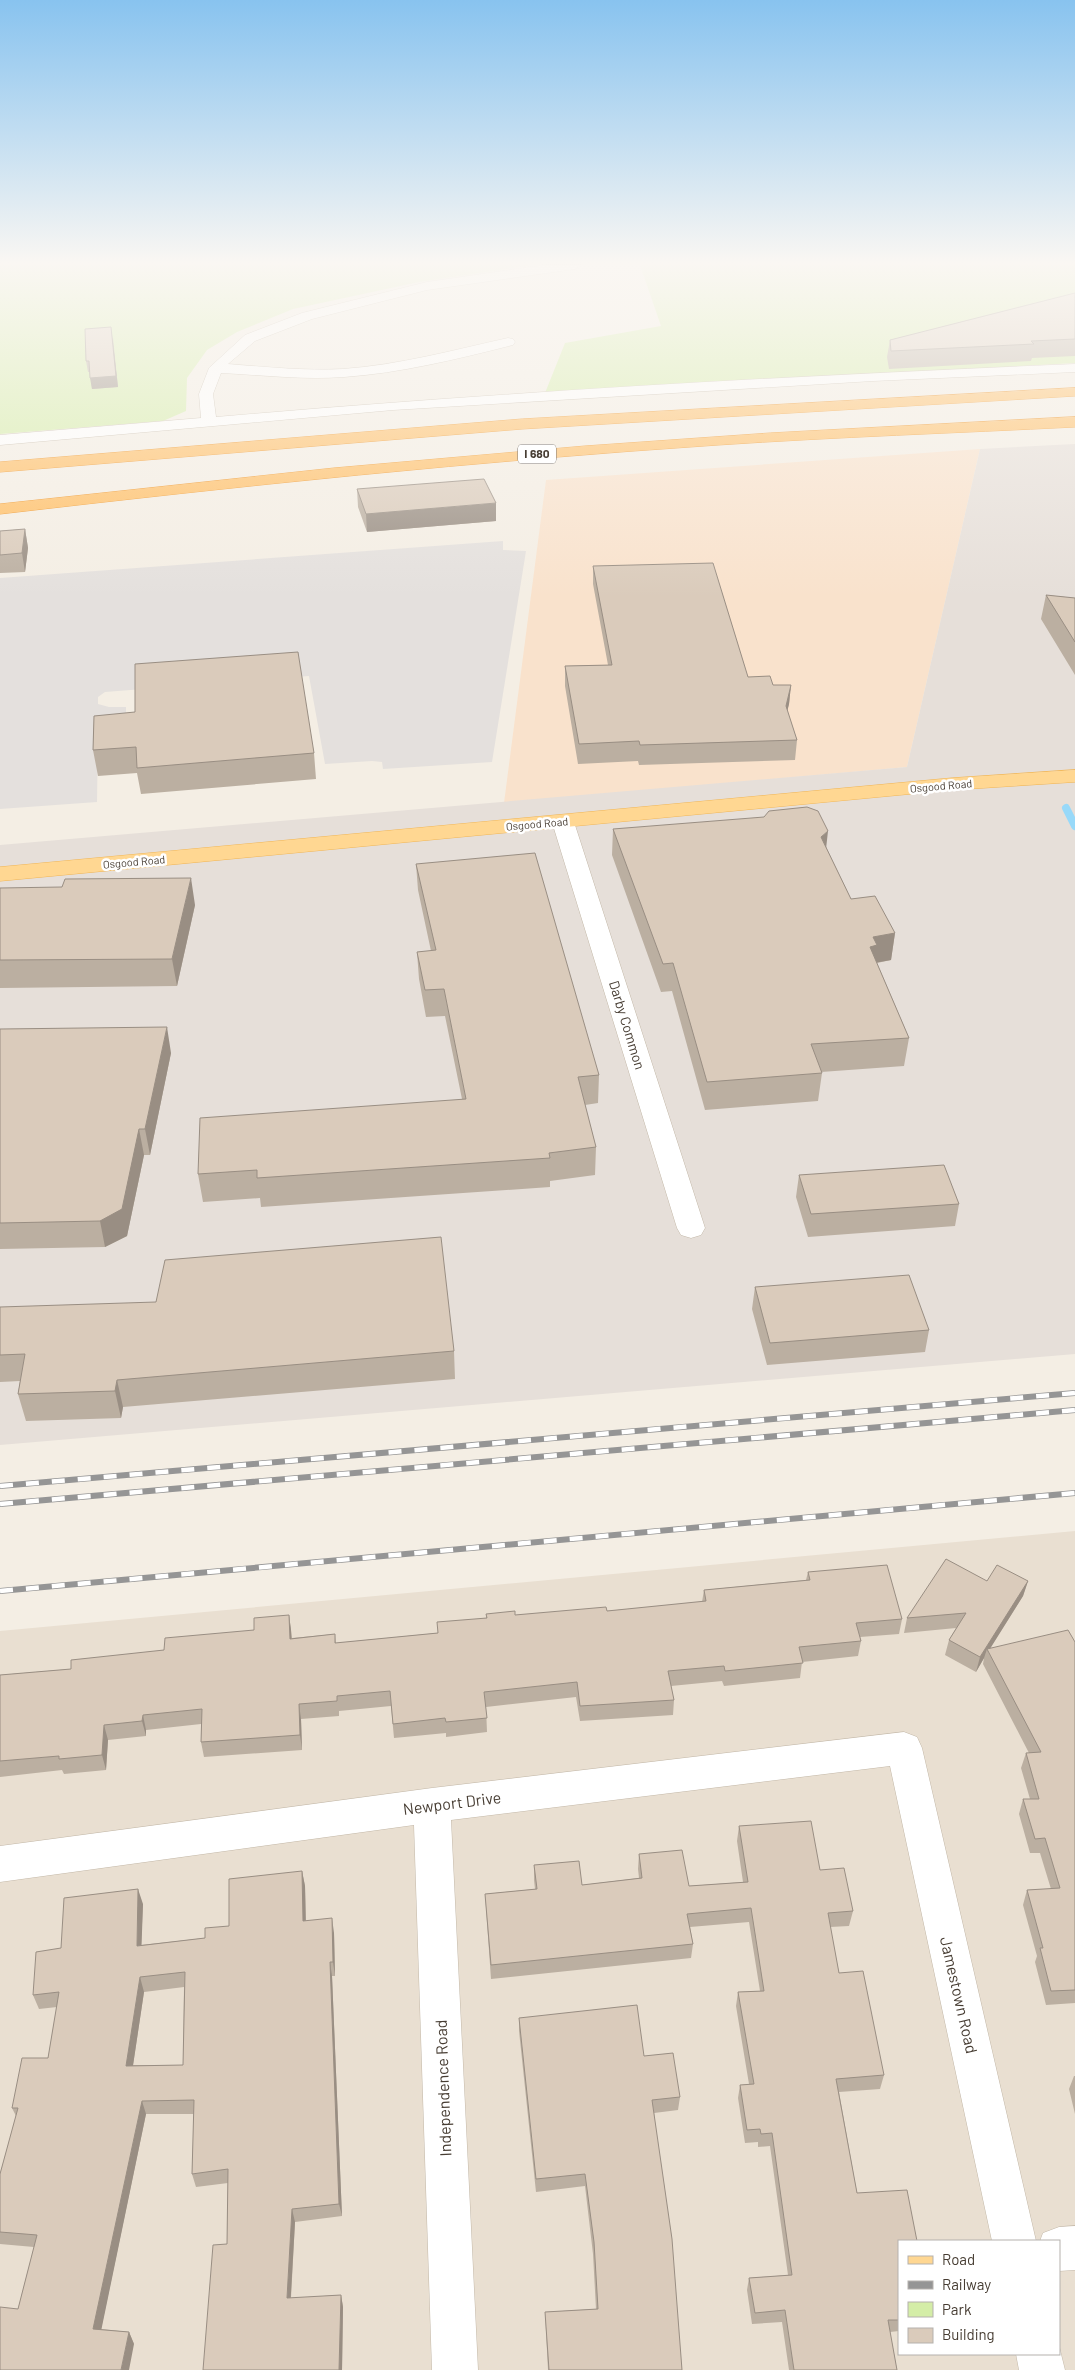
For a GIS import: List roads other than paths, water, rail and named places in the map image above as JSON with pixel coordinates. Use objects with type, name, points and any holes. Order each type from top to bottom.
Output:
[{"type":"highway","name":"I 680","points":[[0,467],[522,424],[1075,392]]},
{"type":"highway","name":"I 680","points":[[0,509],[225,484],[534,454],[672,443],[1075,422]]},
{"type":"main road","name":"Osgood Road","points":[[0,874],[952,784],[1075,776]]},
{"type":"street","points":[[209,422],[206,394],[213,376]]},
{"type":"street","points":[[0,440],[476,401],[921,376]]},
{"type":"street","name":"Darby Common","points":[[563,822],[691,1228]]},
{"type":"street","name":"Newport Drive","points":[[0,1864],[432,1806],[904,1748]]},
{"type":"street","name":"Jamestown Road","points":[[904,1748],[1014,2240]]},
{"type":"street","name":"Independence Road","points":[[432,1806],[455,2370]]},
{"type":"street","points":[[1060,2249],[1075,2248]]},
{"type":"street","points":[[1038,2355],[1042,2370]]},
{"type":"waterway","points":[[1066,808],[1075,826]]},
{"type":"railway","points":[[0,1486],[1075,1393]]},
{"type":"railway","points":[[0,1504],[1075,1410]]},
{"type":"railway","points":[[0,1591],[1075,1493]]}]
